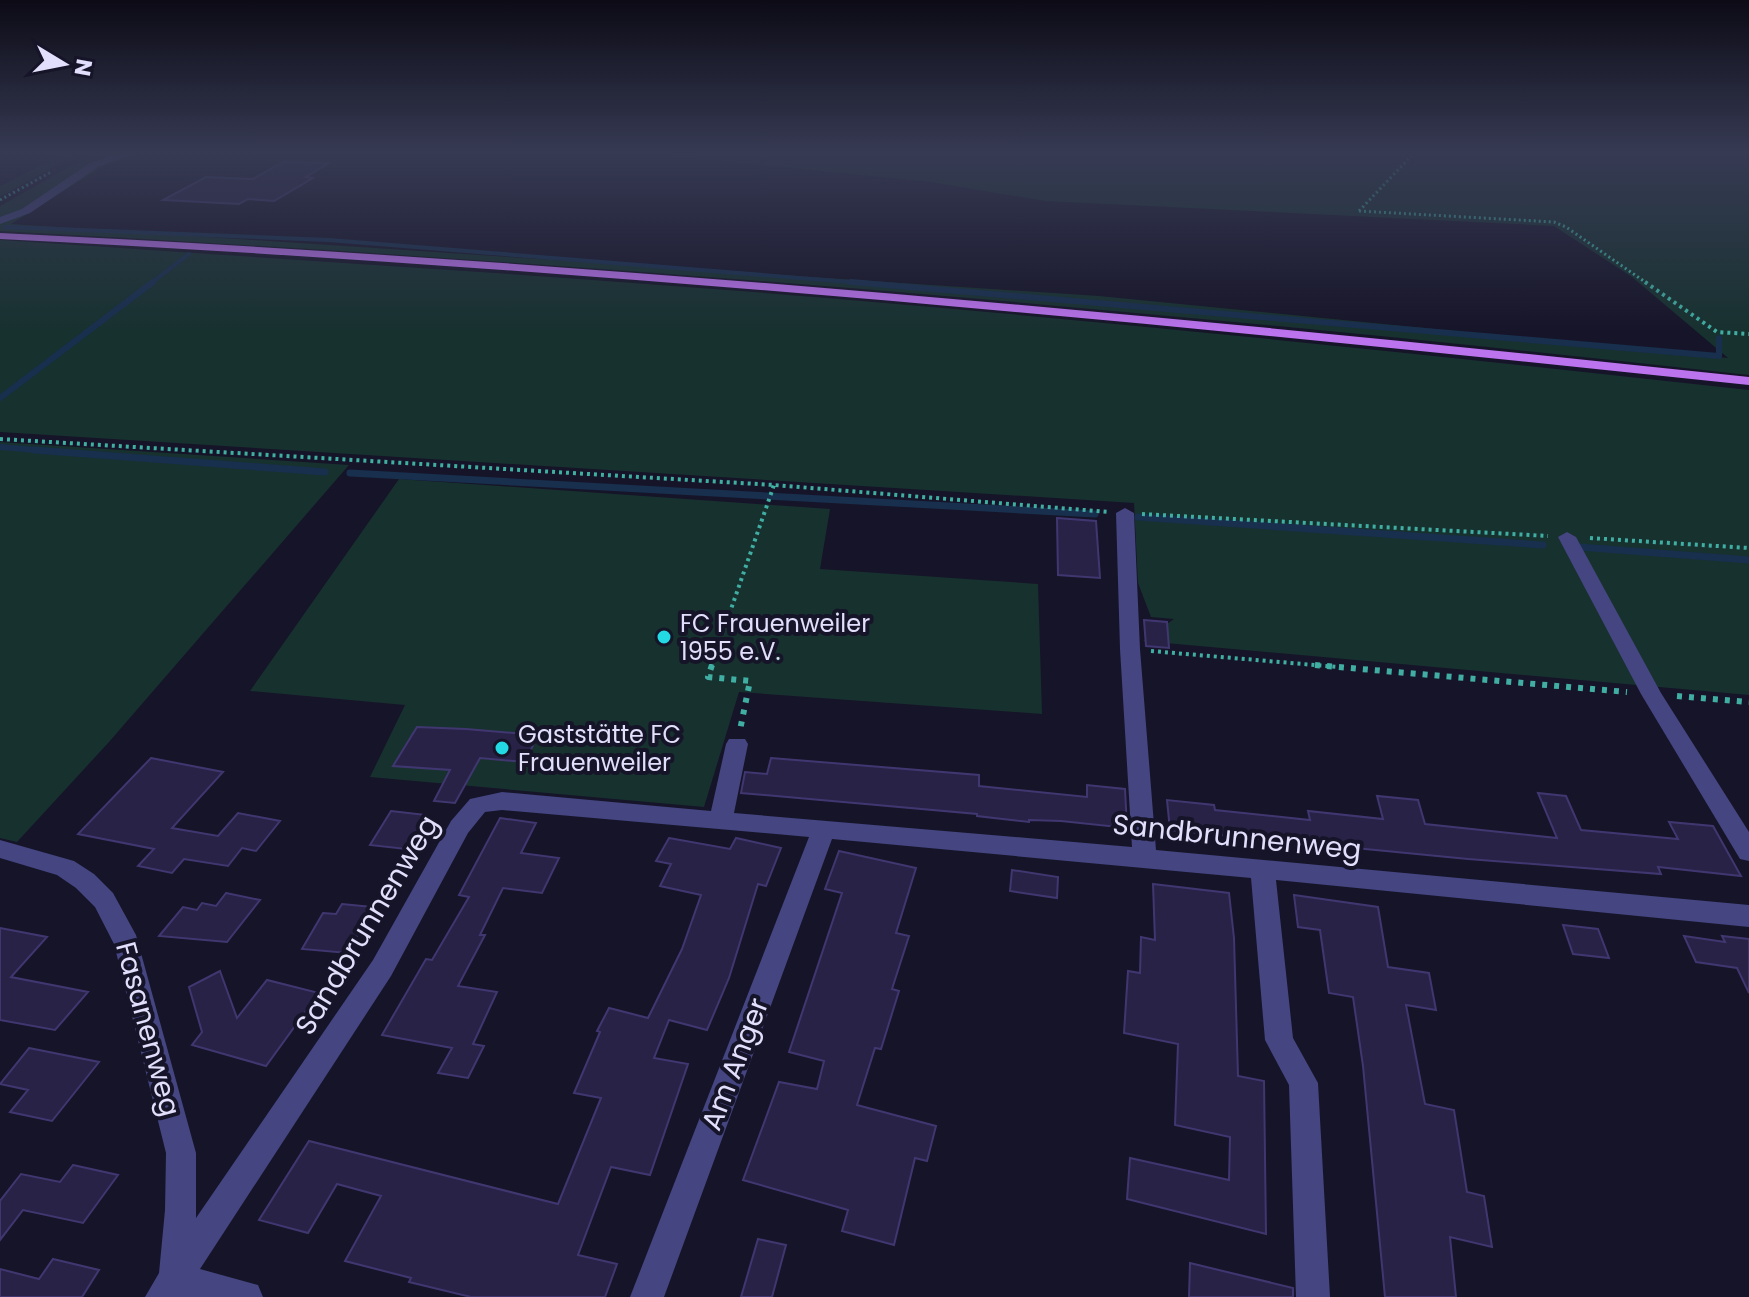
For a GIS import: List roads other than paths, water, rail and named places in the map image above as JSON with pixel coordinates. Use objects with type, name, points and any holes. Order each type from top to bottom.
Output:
[{"type":"main road","points":[[0,236],[343,255],[772,285],[1086,312],[1749,381]]},
{"type":"street","points":[[0,221],[22,213]]},
{"type":"street","points":[[1125,513],[1130,649],[1145,858]]},
{"type":"street","points":[[1567,537],[1651,694],[1749,852]]},
{"type":"street","points":[[720,821],[737,744]]},
{"type":"street","name":"Sandbrunnenweg","points":[[168,1288],[382,968],[459,827],[478,805],[502,801],[1749,916]]},
{"type":"street","name":"Am Anger","points":[[647,1297],[823,831]]},
{"type":"street","name":"Fasanenweg","points":[[0,849],[65,868],[85,881],[104,900],[127,943],[181,1153],[181,1210],[168,1288]]},
{"type":"street","points":[[1263,870],[1279,1040],[1303,1083],[1313,1297]]},
{"type":"street","points":[[168,1288],[246,1297]]},
{"type":"waterway","points":[[5,227],[329,240],[874,284]]},
{"type":"waterway","points":[[150,284],[189,254]]},
{"type":"waterway","points":[[0,398],[153,282]]},
{"type":"waterway","points":[[851,282],[1719,356],[1719,338]]},
{"type":"waterway","points":[[0,447],[56,452]]},
{"type":"waterway","points":[[34,450],[56,452]]},
{"type":"waterway","points":[[56,452],[325,472]]},
{"type":"waterway","points":[[56,452],[60,452]]},
{"type":"waterway","points":[[350,473],[1095,514]]},
{"type":"waterway","points":[[1138,517],[1543,545]]},
{"type":"waterway","points":[[1579,547],[1749,560]]},
{"type":"place","name":"FC Frauenweiler 1955 e.V.","points":[[664,637]]},
{"type":"place","name":"Gaststätte FC Frauenweiler","points":[[502,748]]}]
